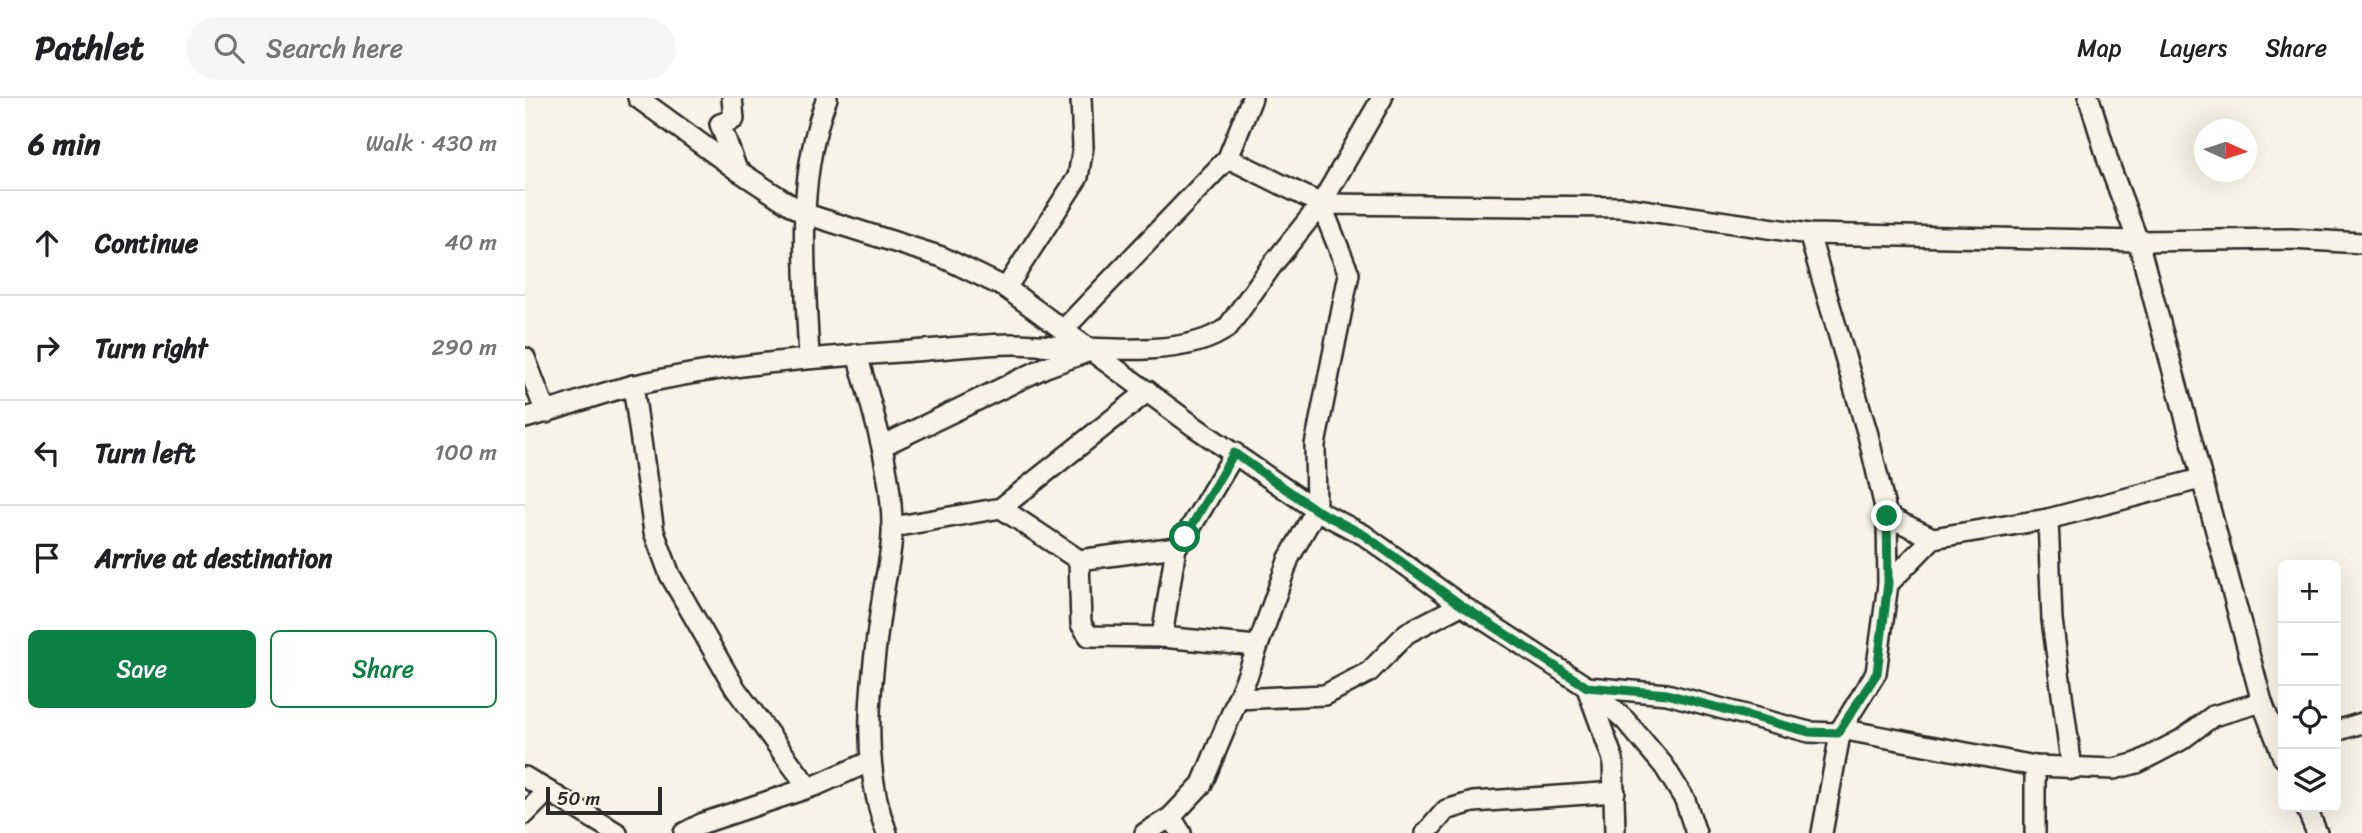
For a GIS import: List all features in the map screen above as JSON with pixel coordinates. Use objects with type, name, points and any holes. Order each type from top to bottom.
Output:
[{"type":"street","points":[[638,98],[737,170],[803,213],[942,257],[1006,288],[1316,510],[1364,535],[1461,605],[1587,687],[1625,720],[1664,766],[1685,800],[1696,833]]},
{"type":"street","points":[[732,98],[734,119],[720,124],[737,170]]},
{"type":"street","points":[[809,357],[803,213],[820,116],[827,98]]},
{"type":"street","points":[[1006,288],[1077,177],[1083,147],[1081,98]]},
{"type":"street","points":[[1063,330],[1228,158],[1252,98]]},
{"type":"street","points":[[525,418],[633,385],[809,357],[1017,344],[1092,351],[1192,344],[1219,334],[1228,327],[1321,204],[1383,98]]},
{"type":"street","points":[[2089,98],[2109,164],[2138,241],[2262,702],[2278,740]]},
{"type":"street","points":[[1228,158],[1321,204],[1622,207],[1809,234],[2138,241],[2291,239],[2362,243]]},
{"type":"street","points":[[1145,833],[1176,825],[1202,783],[1237,699],[1289,558],[1316,510],[1315,445],[1349,274],[1321,204]]},
{"type":"street","points":[[1587,687],[1667,694],[1809,732],[1838,733],[1877,673],[1888,583],[1887,516],[1868,435],[1809,234]]},
{"type":"street","points":[[882,446],[1046,367],[1092,351]]},
{"type":"street","points":[[857,355],[882,446],[893,527],[873,659],[871,761],[887,833]]},
{"type":"street","points":[[525,358],[546,413]]},
{"type":"street","points":[[633,385],[654,532],[670,575],[735,688],[808,787]]},
{"type":"street","points":[[893,527],[1001,508],[1148,391]]},
{"type":"street","points":[[1163,637],[1177,547],[1234,453]]},
{"type":"street","points":[[1887,516],[1933,538],[2048,519],[2200,478]]},
{"type":"street","points":[[1001,508],[1079,560],[1177,547]]},
{"type":"street","points":[[2048,519],[2052,620],[2071,769]]},
{"type":"street","points":[[1888,583],[1933,538]]},
{"type":"street","points":[[1079,560],[1081,624],[1089,636],[1163,637],[1257,646]]},
{"type":"street","points":[[1237,699],[1325,695],[1369,672],[1407,633],[1461,605]]},
{"type":"street","points":[[1587,687],[1613,759],[1615,833]]},
{"type":"street","points":[[1841,729],[2035,766],[2113,769],[2137,763],[2181,740],[2213,716],[2262,702]]},
{"type":"street","points":[[2341,729],[2362,723]]},
{"type":"street","points":[[1822,833],[1841,729]]},
{"type":"street","points":[[684,833],[703,823],[808,787],[871,761]]},
{"type":"street","points":[[2035,766],[2035,833]]},
{"type":"street","points":[[525,777],[617,833]]},
{"type":"street","points":[[525,814],[548,791]]},
{"type":"street","points":[[1426,833],[1446,810],[1473,802],[1615,792]]},
{"type":"street","points":[[2307,812],[2317,833]]},
{"type":"route","points":[[1185,537],[1234,453],[1316,510],[1364,535],[1461,605],[1587,687],[1667,694],[1809,732],[1838,733],[1877,673],[1888,583],[1887,516]]}]
